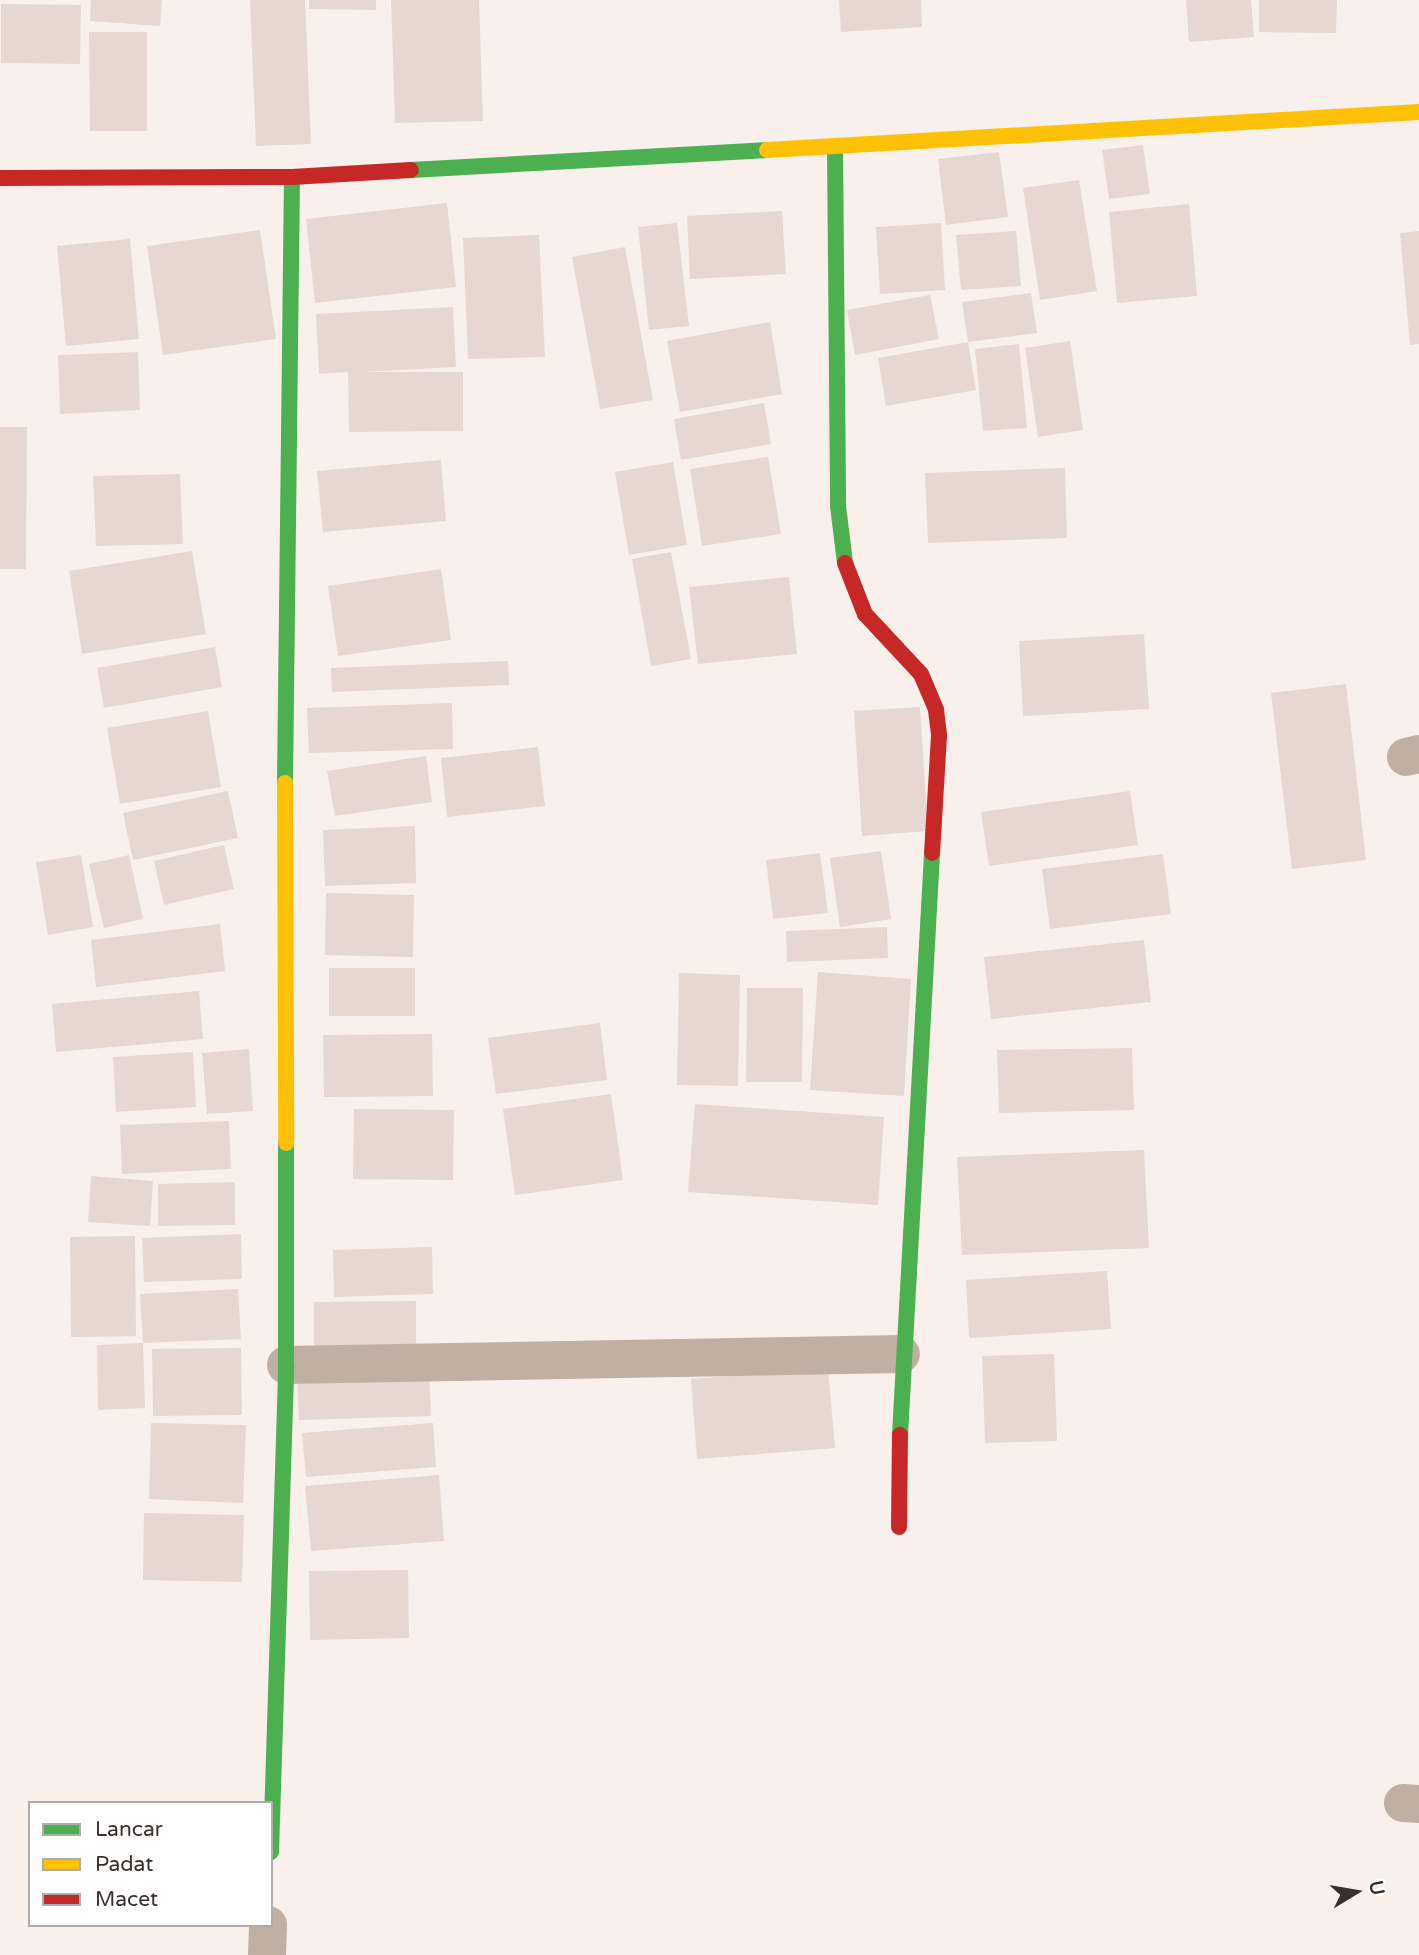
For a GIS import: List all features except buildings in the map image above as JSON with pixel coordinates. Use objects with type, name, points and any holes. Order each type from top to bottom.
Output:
[{"type":"street","points":[[0,178],[292,177],[835,148],[1419,112]]},
{"type":"street","points":[[835,148],[838,506],[843,559],[865,614],[921,674],[936,710],[939,736],[901,1354],[899,1527]]},
{"type":"street","points":[[273,1801],[286,1365],[285,544],[292,177]]},
{"type":"street","points":[[286,1365],[901,1354]]},
{"type":"street","points":[[267,1955],[268,1927]]},
{"type":"traffic: fast","points":[[835,148],[838,506],[845,563]]},
{"type":"traffic: fast","points":[[411,170],[767,150]]},
{"type":"traffic: fast","points":[[285,783],[292,177]]},
{"type":"traffic: fast","points":[[900,1435],[932,853]]},
{"type":"traffic: fast","points":[[273,1801],[286,1365],[286,1143]]},
{"type":"traffic: slow","points":[[767,150],[1419,112]]},
{"type":"traffic: slow","points":[[285,783],[286,1143]]},
{"type":"traffic: jam","points":[[0,178],[292,177],[411,170]]},
{"type":"traffic: jam","points":[[845,563],[865,614],[921,674],[936,710],[939,736],[932,853]]},
{"type":"traffic: jam","points":[[899,1527],[900,1435]]}]
